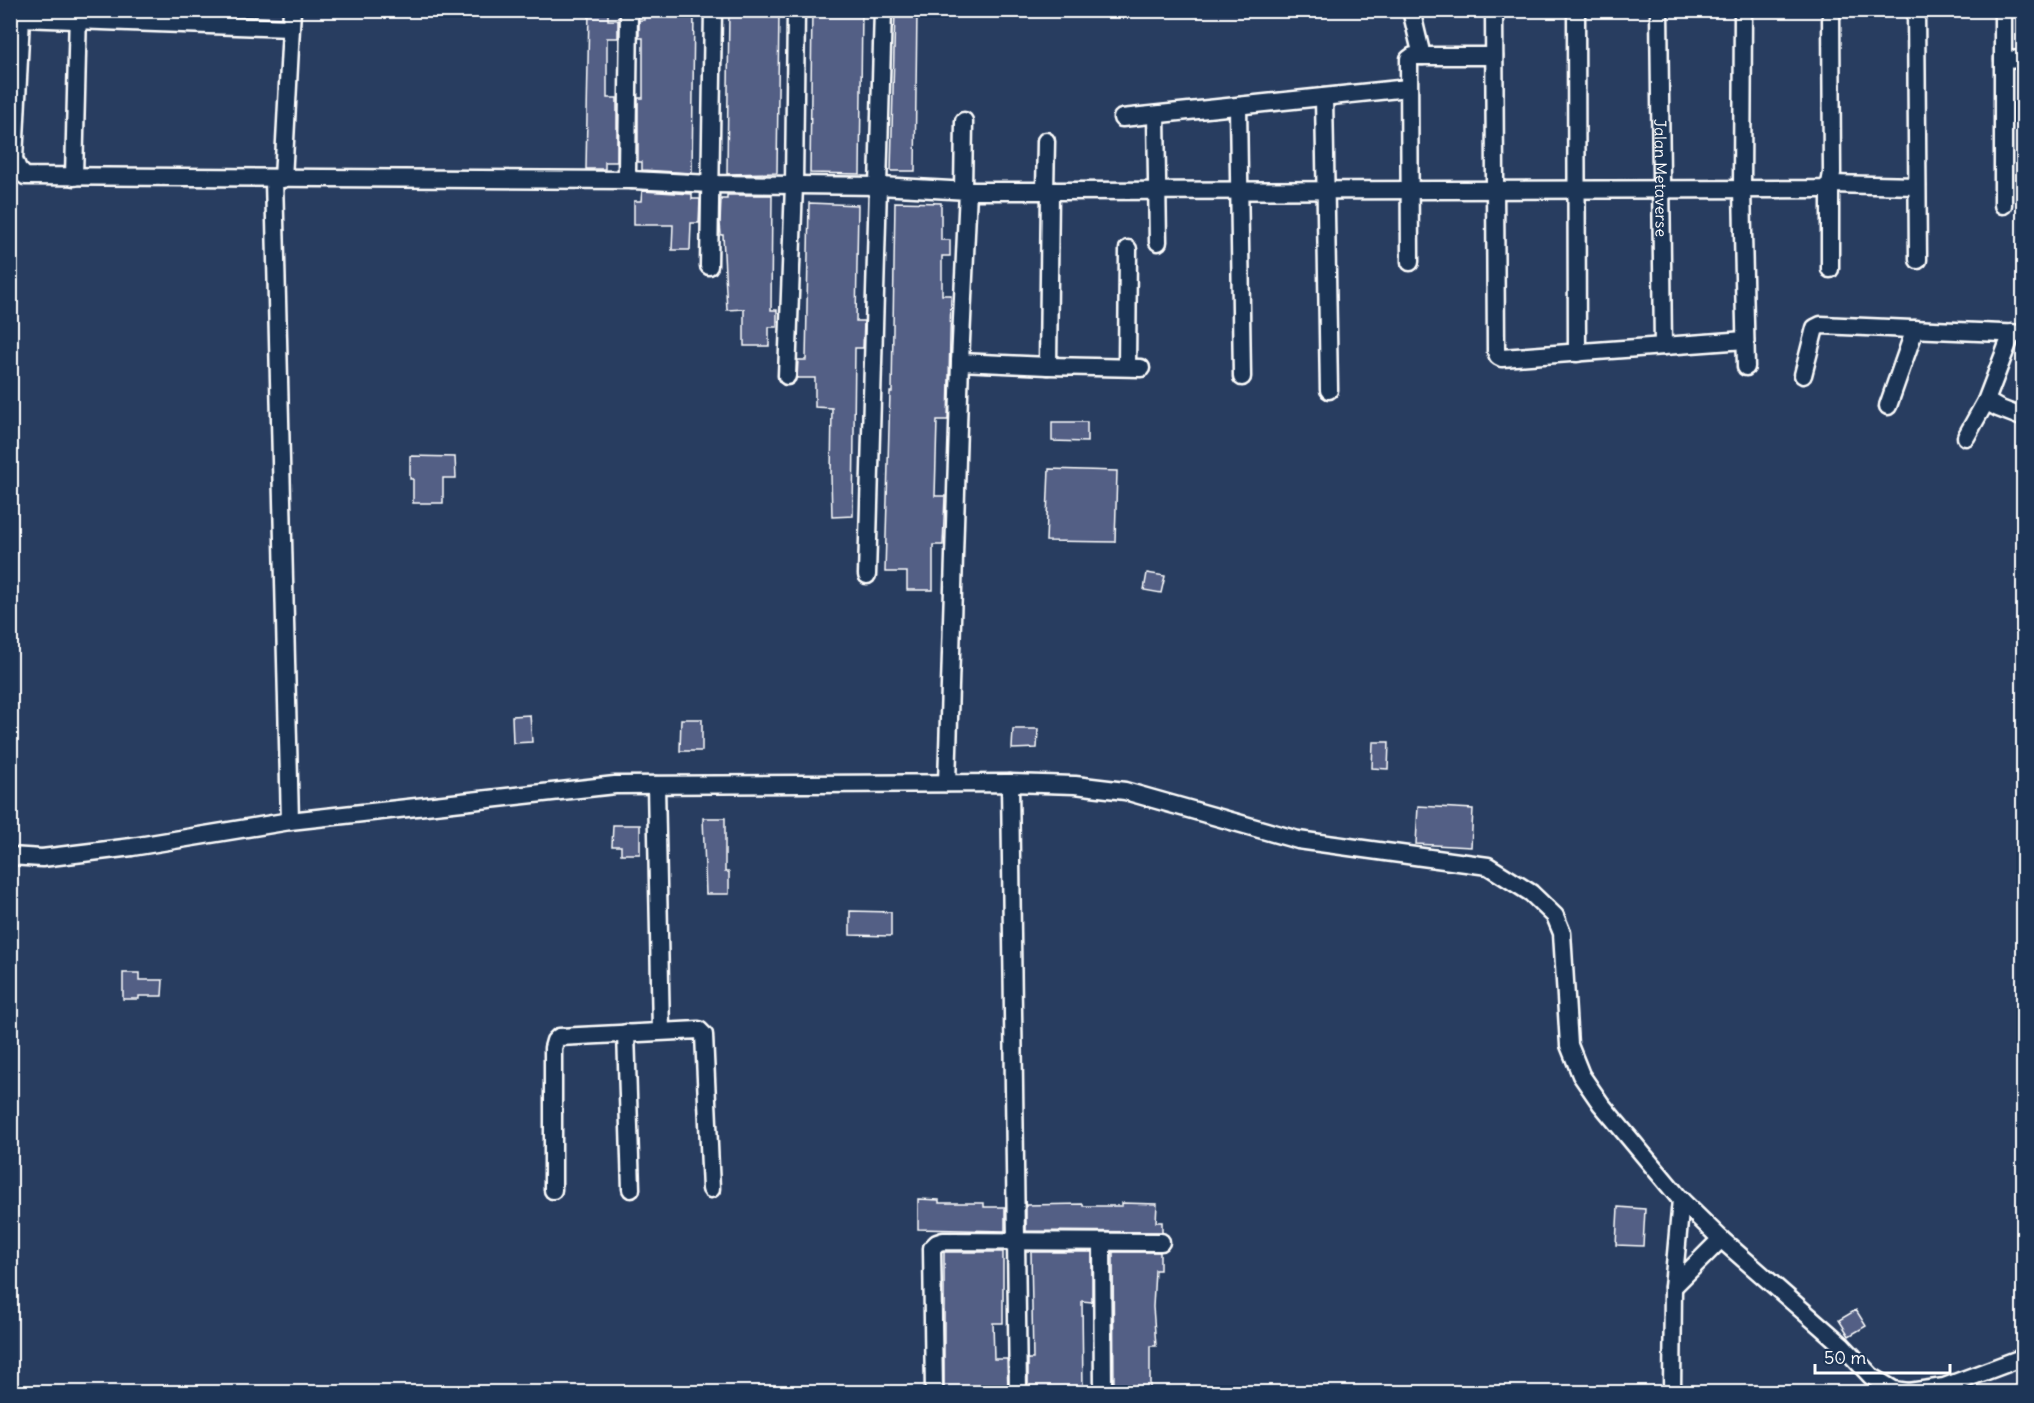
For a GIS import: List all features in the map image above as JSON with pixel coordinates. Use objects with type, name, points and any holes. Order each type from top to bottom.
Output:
[{"type":"street","points":[[290,821],[278,179],[292,10]]},
{"type":"street","points":[[629,10],[627,172],[629,178],[634,180]]},
{"type":"street","points":[[709,266],[713,10]]},
{"type":"street","points":[[788,376],[794,185],[796,10]]},
{"type":"street","points":[[867,575],[880,186],[883,10]]},
{"type":"street","points":[[1411,10],[1422,57]]},
{"type":"street","points":[[1494,10],[1496,351],[1498,356],[1502,358],[1745,340]]},
{"type":"street","points":[[1576,10],[1577,353]]},
{"type":"street","name":"Jalan Metaverse","points":[[1659,10],[1663,346]]},
{"type":"street","points":[[1743,10],[1742,188],[1746,367]]},
{"type":"street","points":[[1830,270],[1831,10]]},
{"type":"street","points":[[1916,10],[1918,260]]},
{"type":"street","points":[[2003,206],[2004,10]]},
{"type":"street","points":[[291,28],[77,15],[18,15],[14,159],[18,169],[25,176],[634,180],[711,184],[880,186],[966,191],[1409,192],[1824,189],[1830,184],[1917,186]]},
{"type":"street","points":[[74,177],[77,15]]},
{"type":"street","points":[[1410,262],[1409,59],[1413,57],[1494,57]]},
{"type":"street","points":[[2003,60],[2024,59]]},
{"type":"street","points":[[1122,118],[1408,88]]},
{"type":"street","points":[[1324,97],[1329,390]]},
{"type":"street","points":[[1238,106],[1242,377]]},
{"type":"street","points":[[1156,115],[1158,242]]},
{"type":"street","points":[[947,783],[966,191],[964,121]]},
{"type":"street","points":[[1046,141],[1048,366]]},
{"type":"street","points":[[960,362],[1134,368],[1128,249]]},
{"type":"street","points":[[1803,375],[1815,328],[1821,325],[2018,333],[1966,437]]},
{"type":"street","points":[[1888,406],[1915,329]]},
{"type":"street","points":[[1986,401],[2024,418]]},
{"type":"street","points":[[10,856],[42,858],[132,847],[290,821],[615,785],[1010,783],[1075,785],[1125,791],[1298,840],[1488,866],[1531,893],[1555,916],[1562,933],[1569,1045],[1581,1075],[1600,1104],[1681,1200],[1721,1239],[1842,1345],[1871,1376],[1894,1390],[1908,1392],[1944,1387],[2024,1357]]},
{"type":"street","points":[[1010,783],[1018,1392]]},
{"type":"street","points":[[656,785],[661,1031]]},
{"type":"street","points":[[553,1190],[552,1048],[555,1041],[559,1037],[699,1030],[704,1035],[711,1189]]},
{"type":"street","points":[[626,1033],[631,1189]]},
{"type":"street","points":[[1672,1392],[1673,1287],[1681,1200]]},
{"type":"street","points":[[1673,1287],[1721,1239]]},
{"type":"street","points":[[934,1392],[932,1248],[937,1243],[943,1241],[1161,1242]]},
{"type":"street","points":[[1102,1242],[1103,1392]]},
{"type":"building","points":[[589,10],[608,10],[608,20],[618,20],[618,38],[607,38],[607,98],[617,98],[617,162],[605,162],[605,169],[586,169]]},
{"type":"building","points":[[644,10],[694,10],[692,173],[642,170],[642,162],[638,162],[638,98],[643,98],[643,38],[639,38],[639,20],[644,20]]},
{"type":"building","points":[[729,10],[779,10],[777,173],[727,174]]},
{"type":"building","points":[[812,10],[862,10],[860,174],[810,173]]},
{"type":"building","points":[[895,10],[917,10],[915,171],[891,171]]},
{"type":"building","points":[[642,191],[692,194],[692,199],[700,199],[699,223],[691,223],[690,250],[672,250],[673,225],[634,225],[634,201],[641,201]]},
{"type":"building","points":[[727,195],[772,195],[771,310],[777,310],[777,327],[769,327],[769,346],[744,346],[744,309],[727,310],[723,235],[721,235],[720,223],[721,199],[727,199]]},
{"type":"building","points":[[895,202],[941,203],[941,240],[950,240],[950,256],[942,256],[942,295],[951,295],[948,420],[937,420],[935,496],[945,496],[943,545],[933,545],[933,590],[907,590],[907,572],[885,572],[890,392],[892,392]]},
{"type":"building","points":[[809,203],[858,205],[856,321],[864,321],[863,348],[855,348],[853,516],[832,517],[832,408],[815,407],[815,378],[797,378],[798,360],[806,360]]},
{"type":"building","points":[[1052,422],[1087,422],[1087,442],[1052,441]]},
{"type":"building","points":[[410,456],[455,457],[456,478],[443,478],[443,503],[413,503]]},
{"type":"building","points":[[1049,469],[1117,471],[1115,542],[1046,541]]},
{"type":"building","points":[[1147,573],[1165,576],[1161,593],[1144,590]]},
{"type":"building","points":[[530,715],[532,742],[513,743],[512,716]]},
{"type":"building","points":[[681,719],[702,719],[702,751],[680,751]]},
{"type":"building","points":[[1013,729],[1038,729],[1037,748],[1012,749]]},
{"type":"building","points":[[1373,742],[1389,742],[1388,769],[1372,768]]},
{"type":"building","points":[[1418,806],[1473,809],[1471,847],[1416,844]]},
{"type":"building","points":[[703,818],[725,818],[725,872],[729,872],[729,894],[706,894]]},
{"type":"building","points":[[613,825],[640,825],[640,854],[621,854],[621,846],[612,846]]},
{"type":"building","points":[[850,911],[891,912],[891,936],[850,935]]},
{"type":"building","points":[[123,973],[139,973],[139,980],[163,980],[162,996],[123,999]]},
{"type":"building","points":[[918,1199],[939,1200],[939,1203],[984,1203],[984,1207],[1005,1207],[1005,1231],[918,1229]]},
{"type":"building","points":[[1122,1203],[1157,1204],[1156,1222],[1162,1222],[1162,1232],[1026,1231],[1026,1205],[1122,1206]]},
{"type":"building","points":[[1618,1207],[1645,1209],[1643,1246],[1616,1245]]},
{"type":"building","points":[[944,1252],[1003,1252],[1003,1323],[993,1323],[994,1359],[1007,1359],[1008,1392],[944,1392]]},
{"type":"building","points":[[1031,1252],[1092,1252],[1092,1302],[1082,1301],[1083,1392],[1028,1392],[1028,1359],[1033,1359]]},
{"type":"building","points":[[1113,1252],[1160,1252],[1160,1270],[1155,1270],[1153,1307],[1156,1346],[1150,1346],[1150,1392],[1114,1392]]},
{"type":"building","points":[[1856,1310],[1866,1326],[1849,1336],[1839,1320]]}]
